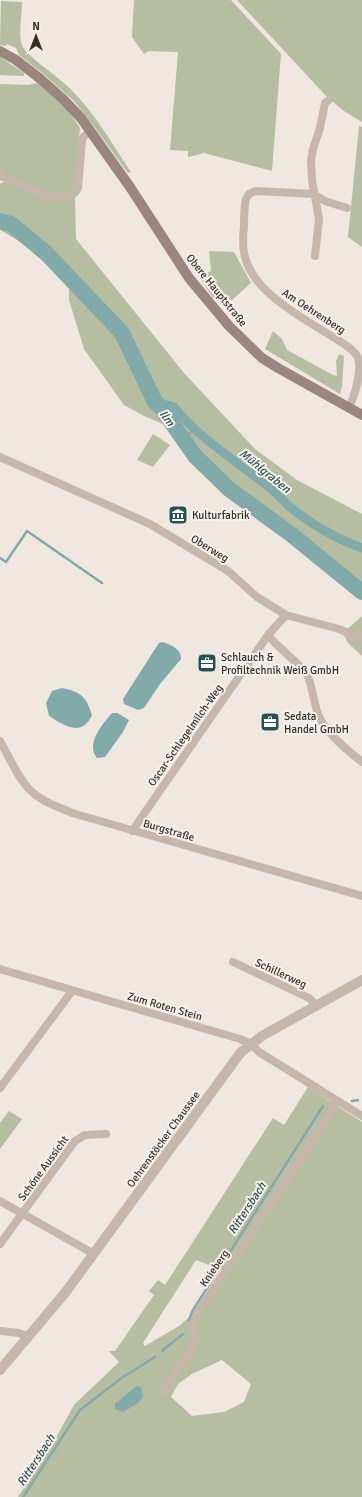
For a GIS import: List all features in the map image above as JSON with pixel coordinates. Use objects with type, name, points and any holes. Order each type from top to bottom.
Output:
[{"type":"main road","name":"Obere Hauptstraße","points":[[0,51],[29,70],[63,99],[81,118],[189,278],[229,326],[262,358],[362,415]]},
{"type":"street","points":[[315,256],[319,224],[312,180],[311,161],[325,103],[328,101]]},
{"type":"street","points":[[0,176],[51,196],[63,198],[71,196],[75,194],[78,188],[82,140],[84,136],[91,131]]},
{"type":"street","name":"Am Oehrenberg","points":[[347,208],[325,201],[314,194],[255,191],[249,194],[246,198],[243,249],[245,259],[252,271],[259,282],[273,297],[287,309],[347,346],[355,353],[358,358],[359,365],[357,384],[355,394],[349,408]]},
{"type":"street","name":"Oberweg","points":[[0,457],[150,524],[228,571],[257,597],[286,615],[340,629],[362,639]]},
{"type":"street","name":"Oscar-Schlegelmilch-Weg","points":[[132,831],[268,635],[286,615]]},
{"type":"street","points":[[268,635],[306,672],[309,677],[317,713],[329,731],[346,749],[362,762]]},
{"type":"street","name":"Burgstraße","points":[[0,741],[31,791],[72,813],[362,896]]},
{"type":"street","name":"Schillerweg","points":[[233,962],[310,998],[317,1006]]},
{"type":"street","name":"Zum Roten Stein","points":[[0,969],[240,1039],[251,1044],[259,1052],[337,1102],[362,1116]]},
{"type":"street","name":"Oehrenstöcker Chaussee","points":[[0,1370],[65,1293],[241,1052],[262,1036],[362,980]]},
{"type":"street","points":[[0,1088],[72,991]]},
{"type":"street","name":"Knieberg","points":[[163,1391],[194,1345],[195,1334],[192,1326],[198,1310],[270,1207],[337,1102]]},
{"type":"street","name":"Schöne Aussicht","points":[[0,1244],[75,1141],[85,1136],[106,1134]]},
{"type":"street","name":"Schöne Aussicht","points":[[0,1201],[94,1254]]},
{"type":"street","points":[[0,1331],[19,1332],[29,1337]]},
{"type":"green space","points":[[134,0],[231,0],[281,54],[272,171],[204,153],[188,157],[188,151],[170,150],[178,52],[149,51],[144,54],[132,37]]},
{"type":"green space","points":[[237,0],[362,0],[362,122],[344,111],[327,97]]},
{"type":"green space","points":[[1,1],[22,2],[20,35],[24,49],[75,93],[101,126],[131,172],[128,173],[74,101],[19,55],[16,48],[7,44],[6,46],[0,45]]},
{"type":"green space","points":[[0,57],[24,73],[24,76],[0,75]]},
{"type":"green space","points":[[37,83],[52,95],[70,113],[80,128],[77,182],[72,191],[64,195],[42,190],[0,174],[0,84],[28,85]]},
{"type":"green space","points":[[359,126],[362,127],[362,247],[348,237]]},
{"type":"green space","points":[[7,180],[65,200],[75,198],[76,239],[184,373],[255,449],[297,480],[362,514],[362,597],[306,542],[163,424],[124,405],[84,349],[69,300],[69,282],[45,256],[0,230],[0,184]]},
{"type":"green space","points":[[209,251],[234,252],[251,283],[232,300],[213,298],[202,281],[202,275],[211,271]]},
{"type":"green space","points":[[273,331],[282,339],[287,350],[333,375],[337,376],[336,361],[339,354],[344,356],[340,394],[265,349]]},
{"type":"green space","points":[[153,434],[170,445],[153,467],[137,460]]},
{"type":"green space","points":[[362,616],[362,656],[348,643],[343,633]]},
{"type":"green space","points":[[308,1087],[362,1122],[362,1497],[18,1497],[57,1436],[74,1405],[119,1362],[109,1351],[115,1351],[154,1295],[149,1291],[158,1280],[165,1285],[273,1118],[284,1125]],"holes":[[[196,1260],[222,1270],[193,1314],[179,1326],[145,1346],[143,1343]],[[222,1360],[251,1384],[244,1402],[224,1412],[192,1416],[171,1397],[178,1384],[192,1374]]]},
{"type":"green space","points":[[9,1111],[22,1119],[0,1149],[0,1123]]},
{"type":"water","points":[[162,642],[178,650],[181,655],[181,659],[160,684],[144,708],[138,710],[124,704],[123,699],[159,643]]},
{"type":"water","points":[[62,688],[74,691],[85,699],[92,715],[88,722],[83,726],[73,728],[49,716],[46,703],[52,691]]},
{"type":"water","points":[[112,713],[117,713],[129,720],[123,732],[105,757],[97,758],[94,753],[94,741],[100,728]]},
{"type":"water","points":[[138,1386],[141,1387],[143,1397],[138,1403],[123,1412],[115,1409],[115,1404]]},
{"type":"waterway","name":"Ilm","points":[[0,221],[11,224],[47,254],[122,333],[155,402],[160,406],[195,456],[229,489],[292,535],[362,592]]},
{"type":"waterway","name":"Mühlgraben","points":[[160,406],[167,405],[174,407],[205,438],[274,491],[289,506],[306,519],[333,535],[362,548]]},
{"type":"waterway","points":[[185,441],[194,427]]},
{"type":"waterway","points":[[0,558],[6,562],[27,531],[102,583]]},
{"type":"waterway","name":"Rittersbach","points":[[352,1101],[358,1100]]},
{"type":"waterway","name":"Rittersbach","points":[[189,1320],[193,1310],[323,1106]]},
{"type":"waterway","name":"Rittersbach","points":[[162,1351],[183,1334]]},
{"type":"waterway","name":"Rittersbach","points":[[23,1497],[80,1410],[123,1377],[155,1357]]},
{"type":"place","name":"Kulturfabrik","points":[[178,515]]},
{"type":"place","name":"Schlauch & Profiltechnik Weiß GmbH","points":[[207,663]]},
{"type":"place","name":"Sedata Handel GmbH","points":[[270,722]]}]
